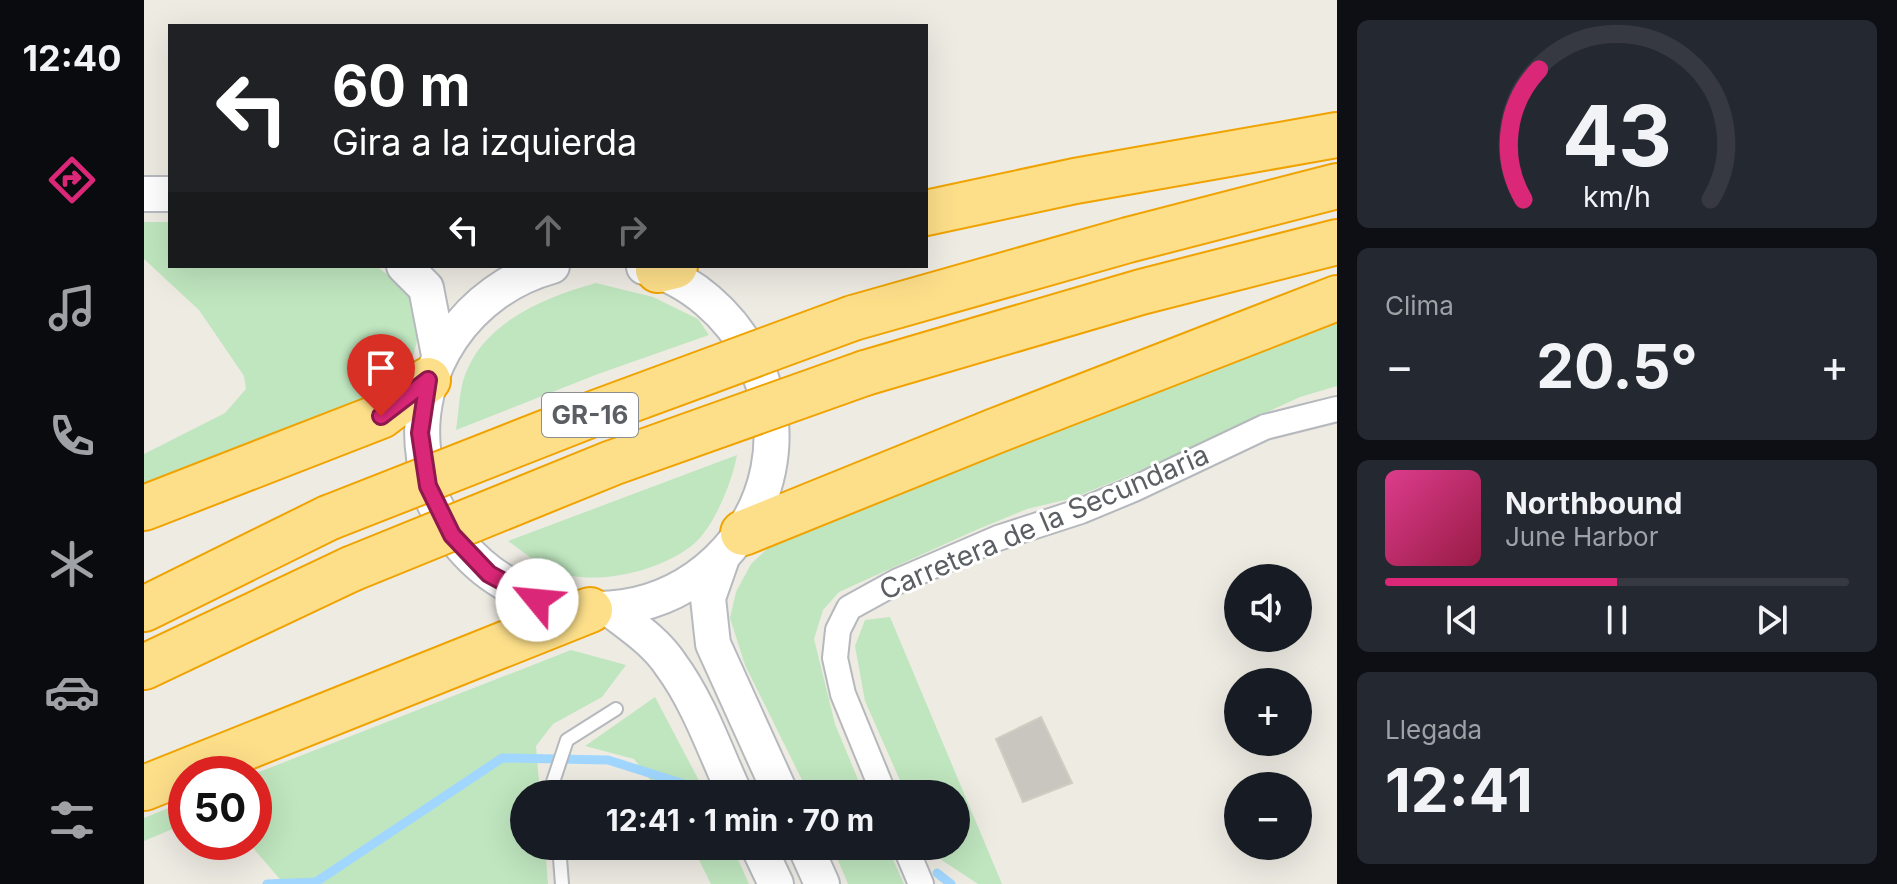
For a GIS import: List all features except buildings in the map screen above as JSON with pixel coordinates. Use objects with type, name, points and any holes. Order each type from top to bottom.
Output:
[{"type":"highway","points":[[928,213],[1075,181],[1337,135]]},
{"type":"highway","name":"GR-16","points":[[144,609],[328,518],[598,412],[853,318],[1128,240],[1337,186]]},
{"type":"highway","name":"GR-16","points":[[144,667],[351,569],[612,463],[865,373],[1141,292],[1337,242]]},
{"type":"highway","points":[[732,546],[995,431],[1337,298]]},
{"type":"highway","points":[[144,508],[381,416],[434,367]]},
{"type":"highway","points":[[144,788],[601,610]]},
{"type":"main road","points":[[144,194],[168,194]]},
{"type":"main road","points":[[406,268],[426,288],[434,367],[420,433],[428,486],[452,535],[489,574],[537,600],[601,610],[652,601],[690,584],[732,546]]},
{"type":"main road","points":[[659,268],[704,296],[740,334],[764,381],[773,433],[765,485],[708,598],[713,644],[775,780]]},
{"type":"main road","points":[[434,367],[463,320],[494,291],[542,269]]},
{"type":"main road","points":[[601,610],[648,638],[670,663],[687,691],[728,780]]},
{"type":"main road","points":[[765,860],[776,884]]},
{"type":"main road","points":[[811,860],[822,884]]},
{"type":"street","name":"Carretera de la Secundaria","points":[[878,780],[843,694],[835,658],[838,630],[849,608],[898,581],[998,538],[1081,511],[1134,489],[1265,427],[1337,409]]},
{"type":"street","points":[[911,860],[921,884]]},
{"type":"lane","points":[[554,780],[567,740],[616,709]]},
{"type":"lane","points":[[560,860],[562,884]]},
{"type":"green space","points":[[144,222],[168,222],[168,268],[379,268],[397,282],[413,305],[418,329],[414,353],[397,388],[144,489],[144,454],[225,413],[246,389],[244,376],[199,310],[144,259]]},
{"type":"green space","points":[[596,283],[653,297],[698,319],[709,335],[598,374],[456,430],[465,375],[486,340],[518,314],[537,304]]},
{"type":"green space","points":[[1337,324],[1337,386],[1300,397],[1073,498],[1027,509],[976,530],[839,592],[823,610],[814,639],[835,724],[858,780],[802,780],[745,665],[730,618],[736,592],[751,564],[768,548],[813,526],[1031,439]]},
{"type":"green space","points":[[737,455],[726,492],[706,530],[690,547],[659,564],[622,575],[565,575],[549,569],[508,541]]},
{"type":"green space","points":[[890,617],[958,780],[900,780],[865,701],[855,646],[865,620]]},
{"type":"green space","points":[[571,650],[626,665],[602,697],[553,724],[536,746],[539,780],[510,780],[510,860],[546,860],[548,884],[284,884],[263,860],[272,860],[272,767]]},
{"type":"green space","points":[[655,697],[699,780],[650,780],[634,759],[585,746]]},
{"type":"green space","points":[[168,808],[168,831],[144,841],[144,818]]},
{"type":"green space","points":[[970,808],[1002,884],[978,884],[942,860],[970,860]]},
{"type":"green space","points":[[699,860],[738,860],[749,884],[711,884]]},
{"type":"green space","points":[[838,860],[893,860],[904,884],[848,884]]},
{"type":"waterway","points":[[267,884],[316,882],[502,758],[608,760],[671,780]]},
{"type":"waterway","points":[[937,873],[951,884]]},
{"type":"route","points":[[381,416],[428,380],[420,433],[428,486],[452,535],[489,574],[537,600]]}]
